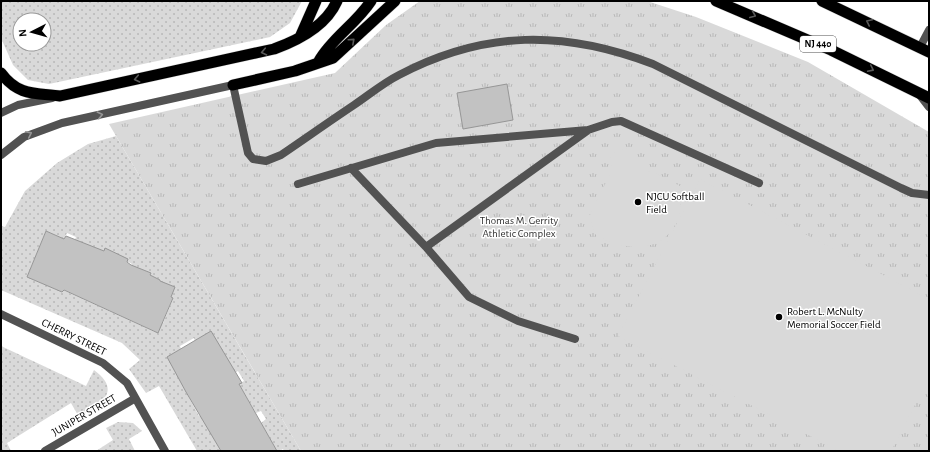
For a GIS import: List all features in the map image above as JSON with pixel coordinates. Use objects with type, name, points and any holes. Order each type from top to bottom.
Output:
[{"type":"highway","points":[[300,37],[312,13],[316,1]]},
{"type":"highway","points":[[1,73],[8,83],[27,93],[60,96],[274,50],[291,43],[329,16],[337,1]]},
{"type":"highway","points":[[320,61],[326,49],[346,31],[371,1]]},
{"type":"highway","points":[[233,85],[295,71],[320,61],[333,58],[395,1]]},
{"type":"highway","name":"NJ 440","points":[[716,1],[832,50],[929,98]]},
{"type":"highway","points":[[822,1],[924,49]]},
{"type":"street","points":[[924,49],[929,30]]},
{"type":"street","points":[[1,154],[24,137],[62,123],[233,85],[248,153],[253,159],[266,161],[281,154],[398,76],[448,54],[492,43],[546,39],[594,45],[624,53],[653,64],[901,188],[912,193],[929,195]]},
{"type":"street","points":[[917,92],[929,107]]},
{"type":"street","points":[[1,113],[18,105],[60,96]]},
{"type":"street","points":[[298,184],[436,143],[588,130],[612,122],[627,123],[759,183]]},
{"type":"street","points":[[426,247],[588,130]]},
{"type":"street","points":[[351,168],[426,247],[469,297],[518,322],[575,339]]},
{"type":"street","name":"CHERRY STREET","points":[[1,314],[103,363],[126,383],[165,451]]},
{"type":"street","name":"JUNIPER STREET","points":[[45,451],[134,399]]},
{"type":"green space","points":[[1,1],[302,1],[290,23],[270,37],[49,84],[28,80],[13,65],[1,38]]},
{"type":"green space","name":"Thomas M. Gerrity Athletic Complex","points":[[420,1],[647,1],[696,17],[808,62],[929,132],[929,451],[301,451],[109,124],[335,73],[386,25]]},
{"type":"green space","points":[[116,136],[301,451],[284,451],[283,449],[277,451],[261,423],[266,419],[261,411],[256,413],[239,384],[244,381],[238,371],[233,374],[211,332],[195,341],[194,338],[180,346],[181,349],[167,357],[188,391],[186,392],[199,416],[202,415],[221,451],[197,451],[159,386],[146,393],[129,369],[140,360],[122,343],[1,290],[1,226],[5,227],[25,191],[57,163],[88,144]],"holes":[[[46,231],[64,239],[67,233],[76,237],[74,242],[103,251],[105,249],[132,264],[130,267],[151,273],[150,275],[160,280],[173,299],[163,323],[160,322],[155,332],[63,290],[62,292],[27,277]]]},
{"type":"green space","name":"NJCU Softball Field","points":[[627,148],[639,168],[655,173],[682,187],[677,221],[670,232],[662,240],[652,245],[630,247],[607,240],[596,235],[589,217],[612,170],[610,154]]},
{"type":"green space","name":"Robert L. McNulty Memorial Soccer Field","points":[[700,179],[929,299],[929,378],[891,451],[839,451],[618,336]]},
{"type":"green space","points":[[1,346],[86,386],[94,370],[103,378],[107,385],[108,391],[101,403],[79,417],[71,403],[7,443],[11,451],[1,451]]},
{"type":"green space","points":[[118,422],[133,423],[142,431],[129,439],[135,451],[96,451],[113,440],[106,428]]},
{"type":"building","points":[[507,84],[513,120],[463,129],[457,93]]},
{"type":"building","points":[[46,231],[64,239],[66,236],[104,251],[105,248],[128,259],[127,262],[131,265],[151,273],[150,275],[160,281],[175,287],[171,297],[173,298],[158,333],[64,290],[62,292],[27,277]]},
{"type":"building","points":[[211,331],[242,383],[239,384],[277,451],[221,451],[186,392],[167,357]]},
{"type":"place","name":"NJCU Softball Field","points":[[638,202]]},
{"type":"place","name":"Robert L. McNulty Memorial Soccer Field","points":[[779,317]]}]
